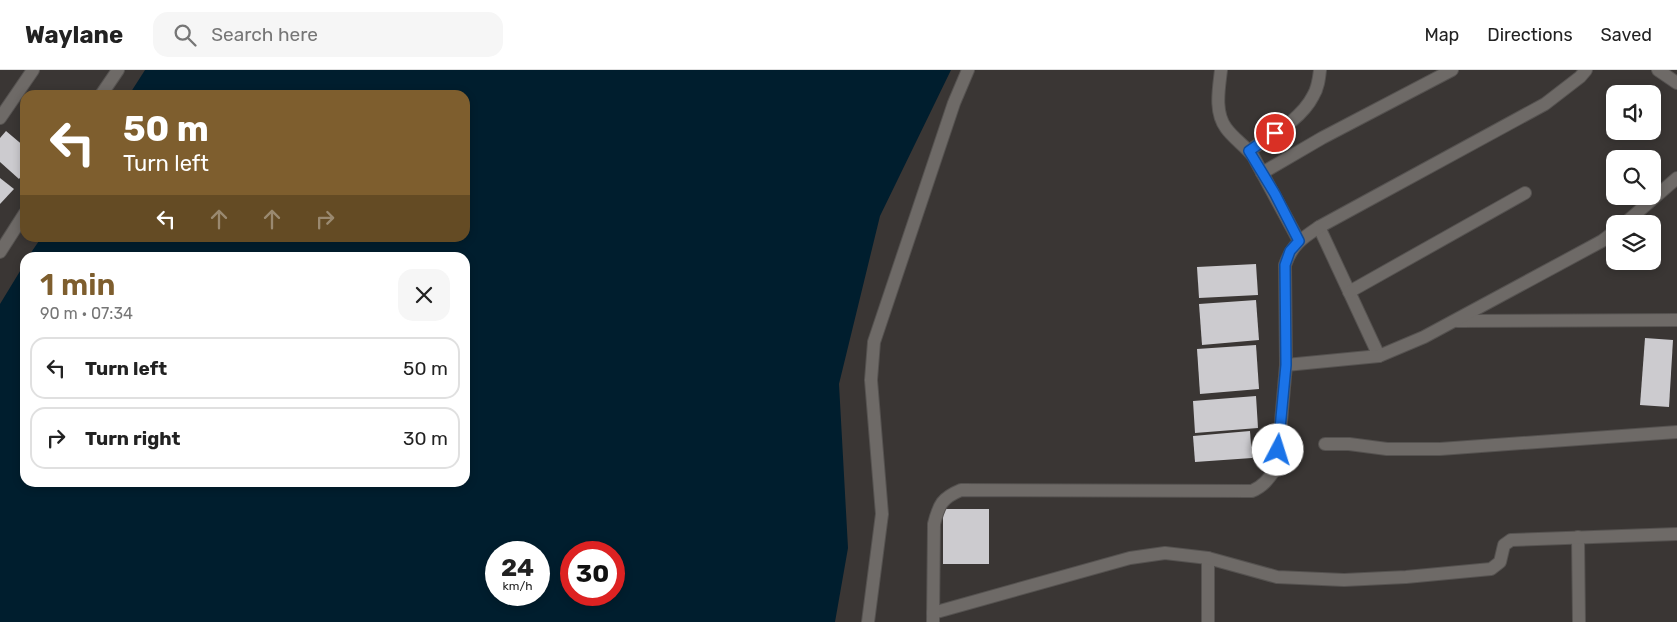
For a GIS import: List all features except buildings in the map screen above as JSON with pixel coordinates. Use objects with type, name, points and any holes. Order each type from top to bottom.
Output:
[{"type":"street","points":[[0,118],[33,70]]},
{"type":"street","points":[[105,90],[118,70]]},
{"type":"street","points":[[868,622],[882,514],[876,417],[871,380],[874,342],[954,104],[968,70]]},
{"type":"street","points":[[1221,70],[1218,101],[1221,120],[1225,127],[1249,151],[1299,241]]},
{"type":"street","points":[[1249,151],[1288,123],[1306,106],[1313,96],[1320,70]]},
{"type":"street","points":[[1262,173],[1322,138],[1452,70]]},
{"type":"street","points":[[1586,70],[1580,77],[1545,104],[1319,227],[1299,241],[1290,251],[1285,265],[1286,365],[1277,468],[1261,487],[1252,491],[961,490],[950,495],[942,502],[934,524],[933,617],[1130,558],[1164,553],[1208,558],[1277,577],[1344,580],[1406,577],[1491,569],[1500,562],[1504,545],[1511,540],[1677,534]]},
{"type":"street","points":[[1658,70],[1674,77]]},
{"type":"street","points":[[1634,215],[1677,178]]},
{"type":"street","points":[[1349,292],[1525,193]]},
{"type":"street","points":[[0,252],[20,221]]},
{"type":"street","points":[[1319,227],[1379,356]]},
{"type":"street","points":[[1286,365],[1379,356],[1424,337],[1606,238]]},
{"type":"street","points":[[1455,320],[1677,320]]},
{"type":"street","points":[[1325,444],[1349,444],[1387,449],[1440,449],[1677,432]]},
{"type":"street","points":[[1578,537],[1579,622]]},
{"type":"street","points":[[1208,558],[1208,622]]},
{"type":"water","points":[[145,70],[951,70],[880,216],[839,384],[848,548],[835,622],[0,622],[0,304],[20,271],[20,487],[470,487],[470,252],[31,252],[38,242],[470,242],[470,90],[132,90]]},
{"type":"route","points":[[1275,133],[1249,151],[1275,194],[1299,241],[1290,251],[1285,265],[1286,365],[1278,450]]}]
